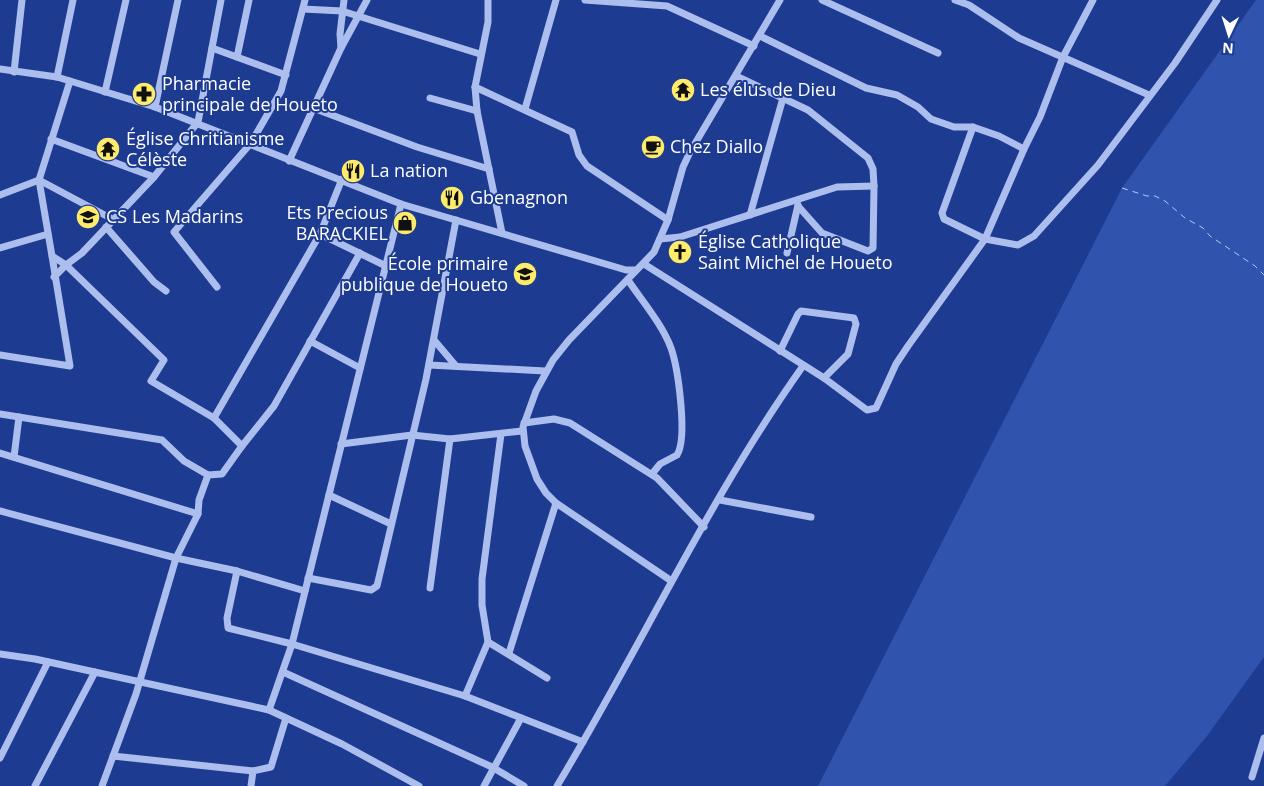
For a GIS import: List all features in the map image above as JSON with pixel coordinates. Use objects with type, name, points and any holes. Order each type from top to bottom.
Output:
[{"type":"street","points":[[14,72],[22,0]]},
{"type":"street","points":[[58,77],[73,0]]},
{"type":"street","points":[[106,92],[126,0]]},
{"type":"street","points":[[155,106],[178,0]]},
{"type":"street","points":[[54,277],[82,253],[154,177],[198,122],[221,0]]},
{"type":"street","points":[[237,57],[249,0]]},
{"type":"street","points":[[217,287],[174,232],[251,143],[281,91],[305,0]]},
{"type":"street","points":[[342,48],[342,11],[344,0]]},
{"type":"street","points":[[289,161],[342,48],[367,0]]},
{"type":"street","points":[[488,0],[488,22],[480,54],[475,88],[477,111],[502,233]]},
{"type":"street","points":[[525,109],[556,0]]},
{"type":"street","points":[[584,0],[665,3],[754,46]]},
{"type":"street","points":[[670,580],[556,503],[546,493],[537,479],[529,460],[522,431],[545,371],[569,340],[628,280],[635,270],[644,264],[660,239],[668,220],[683,167],[780,0]]},
{"type":"street","points":[[822,0],[938,53]]},
{"type":"street","points":[[955,0],[969,5],[1019,38],[1149,95]]},
{"type":"street","points":[[644,264],[824,378],[867,410],[876,408],[896,364],[985,239],[1040,117],[1064,57],[1093,0]]},
{"type":"street","points":[[973,127],[942,213],[947,222],[985,239],[1018,245],[1034,236],[1098,166],[1197,33],[1216,0]]},
{"type":"street","points":[[304,8],[342,11],[480,54]]},
{"type":"street","points":[[760,36],[866,88],[897,95],[918,107],[931,119],[954,127],[973,127],[1000,136],[1024,149]]},
{"type":"street","points":[[212,48],[286,75]]},
{"type":"street","points":[[0,69],[58,77],[155,106],[251,143],[289,161],[401,204],[626,270],[635,270]]},
{"type":"street","points":[[736,76],[808,110],[868,158],[873,170],[874,186],[873,248],[871,250],[822,233],[798,206]]},
{"type":"street","points":[[0,355],[70,366],[63,313],[54,277],[39,180],[70,81]]},
{"type":"street","points":[[475,88],[525,109],[572,132],[579,155],[588,166],[668,220]]},
{"type":"street","points":[[430,98],[477,111]]},
{"type":"street","points":[[750,214],[783,98]]},
{"type":"street","points":[[313,108],[417,147],[489,169]]},
{"type":"street","points":[[51,139],[154,177]]},
{"type":"street","points":[[0,195],[39,180],[114,220]]},
{"type":"street","points":[[214,418],[320,234],[342,180]]},
{"type":"street","points":[[660,239],[680,237],[837,187],[874,186]]},
{"type":"street","points":[[787,253],[800,198]]},
{"type":"street","points":[[269,710],[292,644],[401,204]]},
{"type":"street","points":[[308,578],[371,590],[375,588],[429,365],[456,220]]},
{"type":"street","points":[[106,227],[154,282],[166,291]]},
{"type":"street","points":[[0,248],[48,234]]},
{"type":"street","points":[[320,234],[386,266]]},
{"type":"street","points":[[0,414],[162,440],[184,461],[208,475],[222,474],[274,406],[360,253]]},
{"type":"street","points":[[52,256],[66,265],[164,360],[151,381],[181,396],[214,418],[242,446]]},
{"type":"street","points":[[628,280],[664,333],[671,349],[676,372],[682,430],[681,442],[677,455],[660,464],[652,474]]},
{"type":"street","points":[[780,351],[798,314],[801,312],[854,318],[856,324],[848,354],[824,378]]},
{"type":"street","points":[[434,340],[456,366]]},
{"type":"street","points":[[310,341],[360,368]]},
{"type":"street","points":[[429,365],[545,371]]},
{"type":"street","points":[[557,786],[584,742],[670,580],[704,527],[774,407],[803,366]]},
{"type":"street","points":[[14,457],[19,417]]},
{"type":"street","points":[[524,423],[563,420],[652,474],[704,527]]},
{"type":"street","points":[[341,444],[412,435],[450,438],[522,431]]},
{"type":"street","points":[[465,696],[488,642],[482,605],[482,579],[501,434]]},
{"type":"street","points":[[430,588],[450,438]]},
{"type":"street","points":[[0,453],[198,514]]},
{"type":"street","points":[[102,786],[140,682],[176,558],[198,514],[199,500],[208,475]]},
{"type":"street","points":[[329,495],[391,524]]},
{"type":"street","points":[[720,500],[811,517]]},
{"type":"street","points":[[509,653],[556,503]]},
{"type":"street","points":[[0,511],[176,558],[237,571],[305,591]]},
{"type":"street","points":[[237,571],[227,618],[228,628],[292,644],[465,696],[584,742]]},
{"type":"street","points":[[488,642],[509,653],[547,678]]},
{"type":"street","points":[[0,654],[48,662],[269,710],[342,744],[419,786]]},
{"type":"street","points":[[0,758],[48,662]]},
{"type":"street","points":[[34,786],[95,672]]},
{"type":"street","points":[[283,672],[492,768],[524,786]]},
{"type":"street","points":[[113,756],[253,771],[270,767],[286,718]]},
{"type":"street","points":[[484,786],[520,718]]},
{"type":"street","points":[[1252,777],[1264,738]]},
{"type":"street","points":[[251,786],[253,771]]},
{"type":"shaded area","points":[[1256,0],[1264,0],[1264,657],[1207,736],[1165,786],[818,786],[1122,188]]},
{"type":"ferry route","points":[[1122,188],[1147,196],[1155,196],[1165,201],[1185,218],[1203,228],[1210,236],[1255,266],[1264,275]]},
{"type":"place","name":"Les élus de Dieu","points":[[683,90]]},
{"type":"place","name":"Pharmacie principale de Houeto","points":[[144,94]]},
{"type":"place","name":"Chez Diallo","points":[[653,147]]},
{"type":"place","name":"Église Chritianisme Célèste","points":[[108,149]]},
{"type":"place","name":"La nation","points":[[353,171]]},
{"type":"place","name":"Gbenagnon","points":[[452,198]]},
{"type":"place","name":"CS Les Madarins","points":[[88,217]]},
{"type":"place","name":"Ets Precious BARACKIEL","points":[[405,223]]},
{"type":"place","name":"Église Catholique Saint Michel de Houeto","points":[[680,252]]},
{"type":"place","name":"École primaire publique de Houeto","points":[[525,274]]}]
